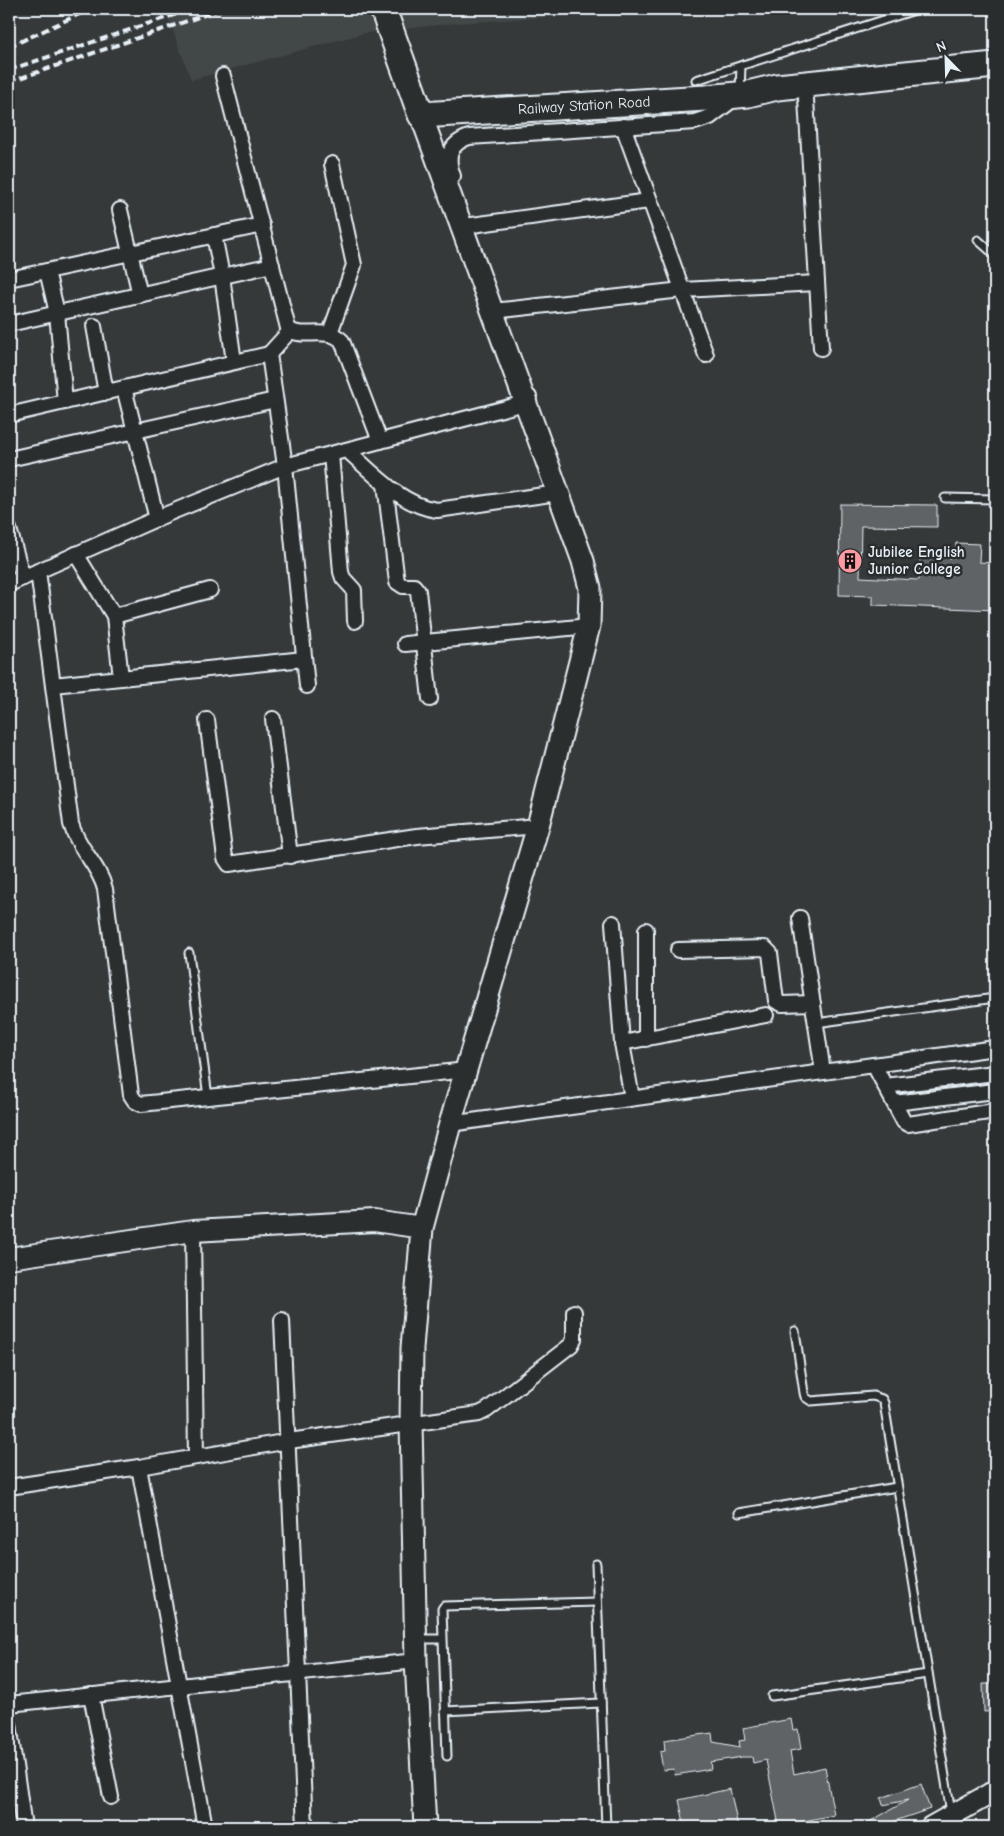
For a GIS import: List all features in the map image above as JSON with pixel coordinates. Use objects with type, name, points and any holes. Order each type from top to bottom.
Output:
[{"type":"highway","points":[[382,9],[421,115]]},
{"type":"highway","name":"Railway Station Road","points":[[744,94],[777,87],[995,65]]},
{"type":"highway","name":"Railway Station Road","points":[[421,115],[701,89],[744,94],[778,102],[995,80]]},
{"type":"main road","points":[[421,115],[584,561],[590,588],[589,626],[538,826],[450,1124],[422,1228],[412,1348],[411,1422],[415,1639],[425,1827]]},
{"type":"street","points":[[223,76],[290,332]]},
{"type":"street","points":[[9,584],[157,519],[285,466],[380,441],[523,397],[530,392],[448,159],[454,144],[469,137],[702,120],[710,117],[744,94]]},
{"type":"street","points":[[806,99],[820,348]]},
{"type":"street","points":[[623,126],[706,355]]},
{"type":"street","points":[[330,333],[354,265],[332,164]]},
{"type":"street","points":[[472,225],[649,201]]},
{"type":"street","points":[[120,210],[140,294]]},
{"type":"street","points":[[9,279],[262,225]]},
{"type":"street","points":[[214,235],[222,276],[234,362]]},
{"type":"street","points":[[9,324],[272,265]]},
{"type":"street","points":[[47,271],[57,313],[65,402]]},
{"type":"street","points":[[502,310],[682,290],[817,283]]},
{"type":"street","points":[[94,326],[106,393]]},
{"type":"street","points":[[9,415],[269,354],[290,332],[330,333],[342,341],[380,441]]},
{"type":"street","points":[[269,354],[285,466],[307,686]]},
{"type":"street","points":[[124,388],[157,519]]},
{"type":"street","points":[[9,459],[276,400]]},
{"type":"street","points":[[347,450],[385,484],[417,504],[437,510],[558,493]]},
{"type":"street","points":[[331,454],[341,572],[343,578],[354,590],[355,621]]},
{"type":"street","points":[[385,484],[396,582],[403,586],[414,586],[418,591],[430,699]]},
{"type":"street","points":[[9,529],[23,578]]},
{"type":"street","points":[[76,554],[114,616],[121,678]]},
{"type":"street","points":[[38,571],[71,824],[78,844],[100,874],[105,889],[131,1096],[135,1101],[140,1104],[467,1070]]},
{"type":"street","points":[[114,616],[210,590]]},
{"type":"street","points":[[405,644],[589,626]]},
{"type":"street","points":[[53,685],[304,659]]},
{"type":"street","points":[[273,719],[290,856]]},
{"type":"street","points":[[207,720],[226,861],[238,864],[417,836],[538,826]]},
{"type":"street","points":[[800,918],[823,1072]]},
{"type":"street","points":[[613,923],[622,1043],[632,1098]]},
{"type":"street","points":[[646,930],[646,1039]]},
{"type":"street","points":[[678,950],[765,948],[770,953],[776,1001],[779,1003],[813,1003]]},
{"type":"street","points":[[622,1043],[766,1015]]},
{"type":"street","points":[[450,1124],[995,1048]]},
{"type":"street","points":[[874,1065],[904,1122],[908,1124],[995,1110]]},
{"type":"street","points":[[885,1086],[995,1073]]},
{"type":"street","points":[[894,1103],[995,1091]]},
{"type":"street","points":[[9,1258],[193,1231],[375,1221],[422,1228]]},
{"type":"street","points":[[193,1231],[196,1457]]},
{"type":"street","points":[[9,1487],[411,1422],[471,1416],[486,1410],[571,1345],[574,1339],[574,1312]]},
{"type":"street","points":[[282,1320],[289,1441],[304,1827]]},
{"type":"street","points":[[139,1467],[205,1827]]},
{"type":"street","points":[[9,1704],[416,1661]]},
{"type":"street","points":[[91,1695],[111,1796]]},
{"type":"street","points":[[9,1724],[24,1827]]},
{"type":"street","points":[[931,1827],[995,1792]]},
{"type":"lane","points":[[701,89],[741,66],[918,9]]},
{"type":"lane","points":[[741,66],[744,94]]},
{"type":"lane","points":[[978,240],[995,255]]},
{"type":"lane","points":[[945,498],[995,498]]},
{"type":"lane","points":[[188,953],[208,1097]]},
{"type":"lane","points":[[816,1022],[995,998]]},
{"type":"lane","points":[[796,1331],[804,1393],[807,1400],[874,1396],[882,1399],[952,1816]]},
{"type":"lane","points":[[739,1513],[897,1487]]},
{"type":"lane","points":[[596,1564],[606,1827]]},
{"type":"lane","points":[[447,1756],[442,1610],[448,1605],[597,1602]]},
{"type":"lane","points":[[415,1639],[442,1639]]},
{"type":"lane","points":[[772,1696],[928,1674]]},
{"type":"lane","points":[[445,1711],[601,1703]]},
{"type":"shaded area","points":[[165,9],[648,9],[457,23],[365,33],[191,80]]},
{"type":"building","points":[[840,504],[937,505],[937,527],[861,526],[860,577],[919,580],[920,557],[955,558],[956,543],[980,544],[979,562],[995,563],[995,610],[873,605],[873,596],[839,595]]},
{"type":"building","points":[[983,1684],[995,1684],[995,1711],[984,1712]]},
{"type":"building","points":[[791,1719],[793,1730],[798,1729],[801,1749],[790,1751],[794,1774],[825,1767],[834,1815],[779,1826],[766,1760],[753,1763],[752,1757],[742,1757],[710,1762],[711,1769],[675,1775],[674,1769],[663,1770],[660,1752],[665,1751],[664,1740],[712,1733],[713,1742],[740,1747],[739,1741],[745,1740],[743,1728]]},
{"type":"building","points":[[921,1784],[930,1809],[877,1827],[860,1827],[908,1800],[883,1805],[881,1798]]},
{"type":"building","points":[[730,1789],[738,1827],[685,1827],[679,1800]]},
{"type":"railway","points":[[9,47],[90,9]]},
{"type":"railway","points":[[9,70],[192,9]]},
{"type":"railway","points":[[9,82],[222,9]]},
{"type":"place","name":"Jubilee English Junior College","points":[[850,561]]}]
